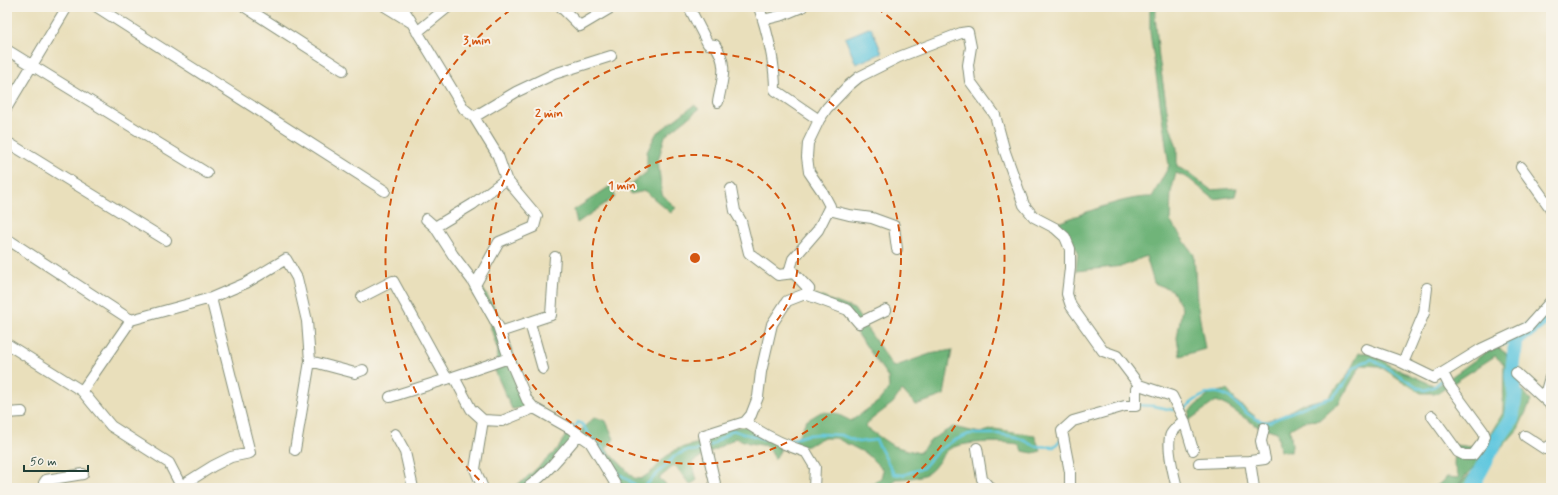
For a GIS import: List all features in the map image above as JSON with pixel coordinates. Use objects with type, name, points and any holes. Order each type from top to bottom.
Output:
[{"type":"street","points":[[7,107],[67,7]]},
{"type":"street","points":[[98,7],[385,191]]},
{"type":"street","points":[[246,7],[343,70]]},
{"type":"street","points":[[386,7],[414,27]]},
{"type":"street","points":[[402,7],[464,109],[474,118],[498,156],[506,179],[537,216],[534,227],[499,242],[475,285]]},
{"type":"street","points":[[414,27],[448,7]]},
{"type":"street","points":[[561,7],[580,26],[612,7]]},
{"type":"street","points":[[689,7],[708,44],[715,45],[720,53],[724,70],[718,102]]},
{"type":"street","points":[[759,7],[775,71],[775,90],[819,120]]},
{"type":"street","points":[[763,20],[784,15],[802,7]]},
{"type":"street","points":[[716,488],[704,435],[745,422],[751,415],[758,398],[761,372],[772,324],[787,302],[805,294],[809,289],[790,269],[793,259],[818,230],[830,206],[822,191],[808,172],[808,143],[819,120],[827,108],[848,86],[859,78],[899,57],[961,33],[968,32],[971,47],[968,65],[970,81],[995,115],[1005,152],[1024,205],[1034,217],[1054,228],[1064,238],[1070,249],[1070,268],[1067,294],[1071,306],[1104,351],[1117,356],[1139,384],[1172,396],[1184,420],[1193,450]]},
{"type":"street","points":[[7,50],[207,173]]},
{"type":"street","points":[[474,118],[516,92],[554,74],[611,56]]},
{"type":"street","points":[[7,142],[166,240]]},
{"type":"street","points":[[1521,167],[1551,209]]},
{"type":"street","points":[[435,227],[473,204],[506,179]]},
{"type":"street","points":[[730,189],[735,211],[741,221],[748,253],[778,275],[794,273]]},
{"type":"street","points":[[829,210],[849,215],[872,218],[894,226],[897,248]]},
{"type":"street","points":[[426,219],[435,227],[475,285],[498,326],[509,358],[527,400],[534,408],[580,434],[590,442],[618,488]]},
{"type":"street","points":[[7,239],[131,320]]},
{"type":"street","points":[[500,332],[551,316],[555,256]]},
{"type":"street","points":[[82,391],[131,320],[211,298],[246,283],[286,259],[297,278],[305,314],[310,361],[295,450]]},
{"type":"street","points":[[362,297],[393,281],[450,378],[471,409],[483,420],[502,421],[534,408]]},
{"type":"street","points":[[1403,363],[1424,313],[1428,288]]},
{"type":"street","points":[[805,294],[848,310],[859,323],[886,310]]},
{"type":"street","points":[[7,344],[82,391],[111,426],[169,463],[181,487],[213,466],[230,457],[250,453],[211,298]]},
{"type":"street","points":[[1366,349],[1403,363],[1434,378],[1481,349],[1528,328],[1551,301]]},
{"type":"street","points":[[530,323],[543,369]]},
{"type":"street","points":[[390,397],[509,358]]},
{"type":"street","points":[[310,361],[355,373],[363,370]]},
{"type":"street","points":[[1432,416],[1458,452],[1464,455],[1473,455],[1483,442],[1485,436],[1483,431],[1443,373]]},
{"type":"street","points":[[1516,373],[1547,401]]},
{"type":"street","points":[[1547,401],[1551,374]]},
{"type":"street","points":[[1070,488],[1070,472],[1062,431],[1073,421],[1125,406],[1136,406],[1136,389],[1139,384]]},
{"type":"street","points":[[7,413],[22,412]]},
{"type":"street","points":[[483,420],[474,469],[483,488]]},
{"type":"street","points":[[1176,484],[1170,462],[1170,438],[1172,433],[1184,420]]},
{"type":"street","points":[[745,422],[787,446],[806,452],[815,467],[814,488]]},
{"type":"street","points":[[1199,463],[1265,459],[1261,441],[1264,428]]},
{"type":"street","points":[[395,434],[405,452],[413,488]]},
{"type":"street","points":[[527,488],[537,481],[558,460],[580,434]]},
{"type":"street","points":[[1525,436],[1545,449],[1551,445]]},
{"type":"street","points":[[977,448],[982,479],[990,488]]},
{"type":"street","points":[[1250,461],[1254,488]]},
{"type":"street","points":[[47,488],[44,483],[46,480],[84,474]]},
{"type":"green space","points":[[1152,7],[1157,7],[1155,15],[1159,58],[1169,123],[1177,148],[1177,167],[1186,171],[1211,190],[1237,188],[1235,196],[1214,199],[1188,178],[1176,173],[1171,192],[1170,221],[1194,255],[1197,302],[1205,349],[1180,356],[1177,338],[1182,308],[1172,290],[1154,283],[1146,256],[1123,266],[1076,271],[1078,251],[1058,223],[1118,202],[1142,197],[1152,197],[1169,166],[1150,32],[1150,11]]},
{"type":"green space","points":[[694,105],[699,109],[665,136],[658,161],[662,194],[676,208],[671,213],[645,191],[631,194],[627,187],[647,172],[647,152],[656,134]]},
{"type":"green space","points":[[612,185],[615,197],[577,223],[574,210]]},
{"type":"green space","points":[[480,284],[497,312],[523,379],[518,393],[524,408],[512,409],[495,371],[498,351],[488,319],[472,290]]},
{"type":"green space","points":[[814,294],[854,309],[893,367],[930,354],[952,350],[944,395],[916,405],[902,390],[893,403],[872,419],[865,427],[893,446],[919,453],[932,439],[953,427],[980,433],[994,429],[1034,435],[1041,451],[1033,453],[1022,451],[1018,444],[1011,443],[982,442],[961,445],[948,450],[934,468],[924,475],[912,478],[895,479],[888,488],[865,488],[881,478],[883,470],[867,454],[836,438],[822,438],[808,446],[793,447],[806,421],[821,412],[835,413],[851,421],[879,401],[889,388],[888,377],[848,320],[841,313],[808,299]]},
{"type":"green space","points":[[1498,348],[1506,353],[1511,378],[1531,401],[1518,429],[1497,453],[1482,480],[1480,488],[1460,488],[1459,485],[1484,460],[1488,438],[1503,413],[1504,364],[1495,356],[1438,393],[1421,393],[1379,366],[1361,365],[1339,403],[1320,420],[1304,421],[1290,429],[1292,445],[1291,452],[1280,451],[1277,432],[1255,425],[1227,406],[1216,401],[1188,421],[1190,410],[1210,394],[1227,390],[1237,402],[1262,422],[1282,416],[1302,404],[1328,398],[1347,376],[1359,353],[1376,352],[1390,366],[1437,387],[1486,352]]},
{"type":"green space","points":[[595,417],[606,421],[614,439],[606,449],[634,478],[641,479],[654,470],[664,458],[677,449],[699,443],[722,429],[750,426],[781,449],[775,459],[768,446],[749,443],[736,438],[692,462],[697,480],[690,485],[675,465],[659,478],[665,483],[667,488],[624,488],[600,453],[582,437],[582,429]]},
{"type":"green space","points":[[568,431],[581,441],[533,488],[512,488],[523,481],[558,449]]},
{"type":"green space","points":[[1488,432],[1484,456],[1458,485],[1458,488],[1430,488],[1438,485],[1447,477],[1459,478],[1454,466],[1455,445],[1472,447],[1478,441],[1478,437]]},
{"type":"water","points":[[871,27],[882,53],[856,64],[845,38]]},
{"type":"waterway","points":[[1471,488],[1497,440],[1512,419],[1515,395],[1512,376],[1516,340],[1551,313]]},
{"type":"waterway","points":[[1498,346],[1516,340]]},
{"type":"waterway","points":[[1185,408],[1201,397],[1213,393],[1222,394],[1257,419],[1269,422],[1308,405],[1333,397],[1346,382],[1353,369],[1372,359],[1425,390],[1435,386],[1443,379]]},
{"type":"waterway","points":[[1138,405],[1154,406],[1173,410]]},
{"type":"waterway","points":[[575,428],[578,422],[582,424],[593,440],[603,449],[618,473],[640,488]]},
{"type":"waterway","points":[[710,446],[733,430],[764,439]]},
{"type":"waterway","points":[[786,441],[807,435],[819,434],[841,435],[858,442],[876,440],[894,474],[903,475],[923,468],[938,451],[953,441],[969,434],[998,434],[1017,437],[1035,446],[1054,447],[1061,439]]},
{"type":"waterway","points":[[643,488],[676,455],[686,451],[704,450]]}]
